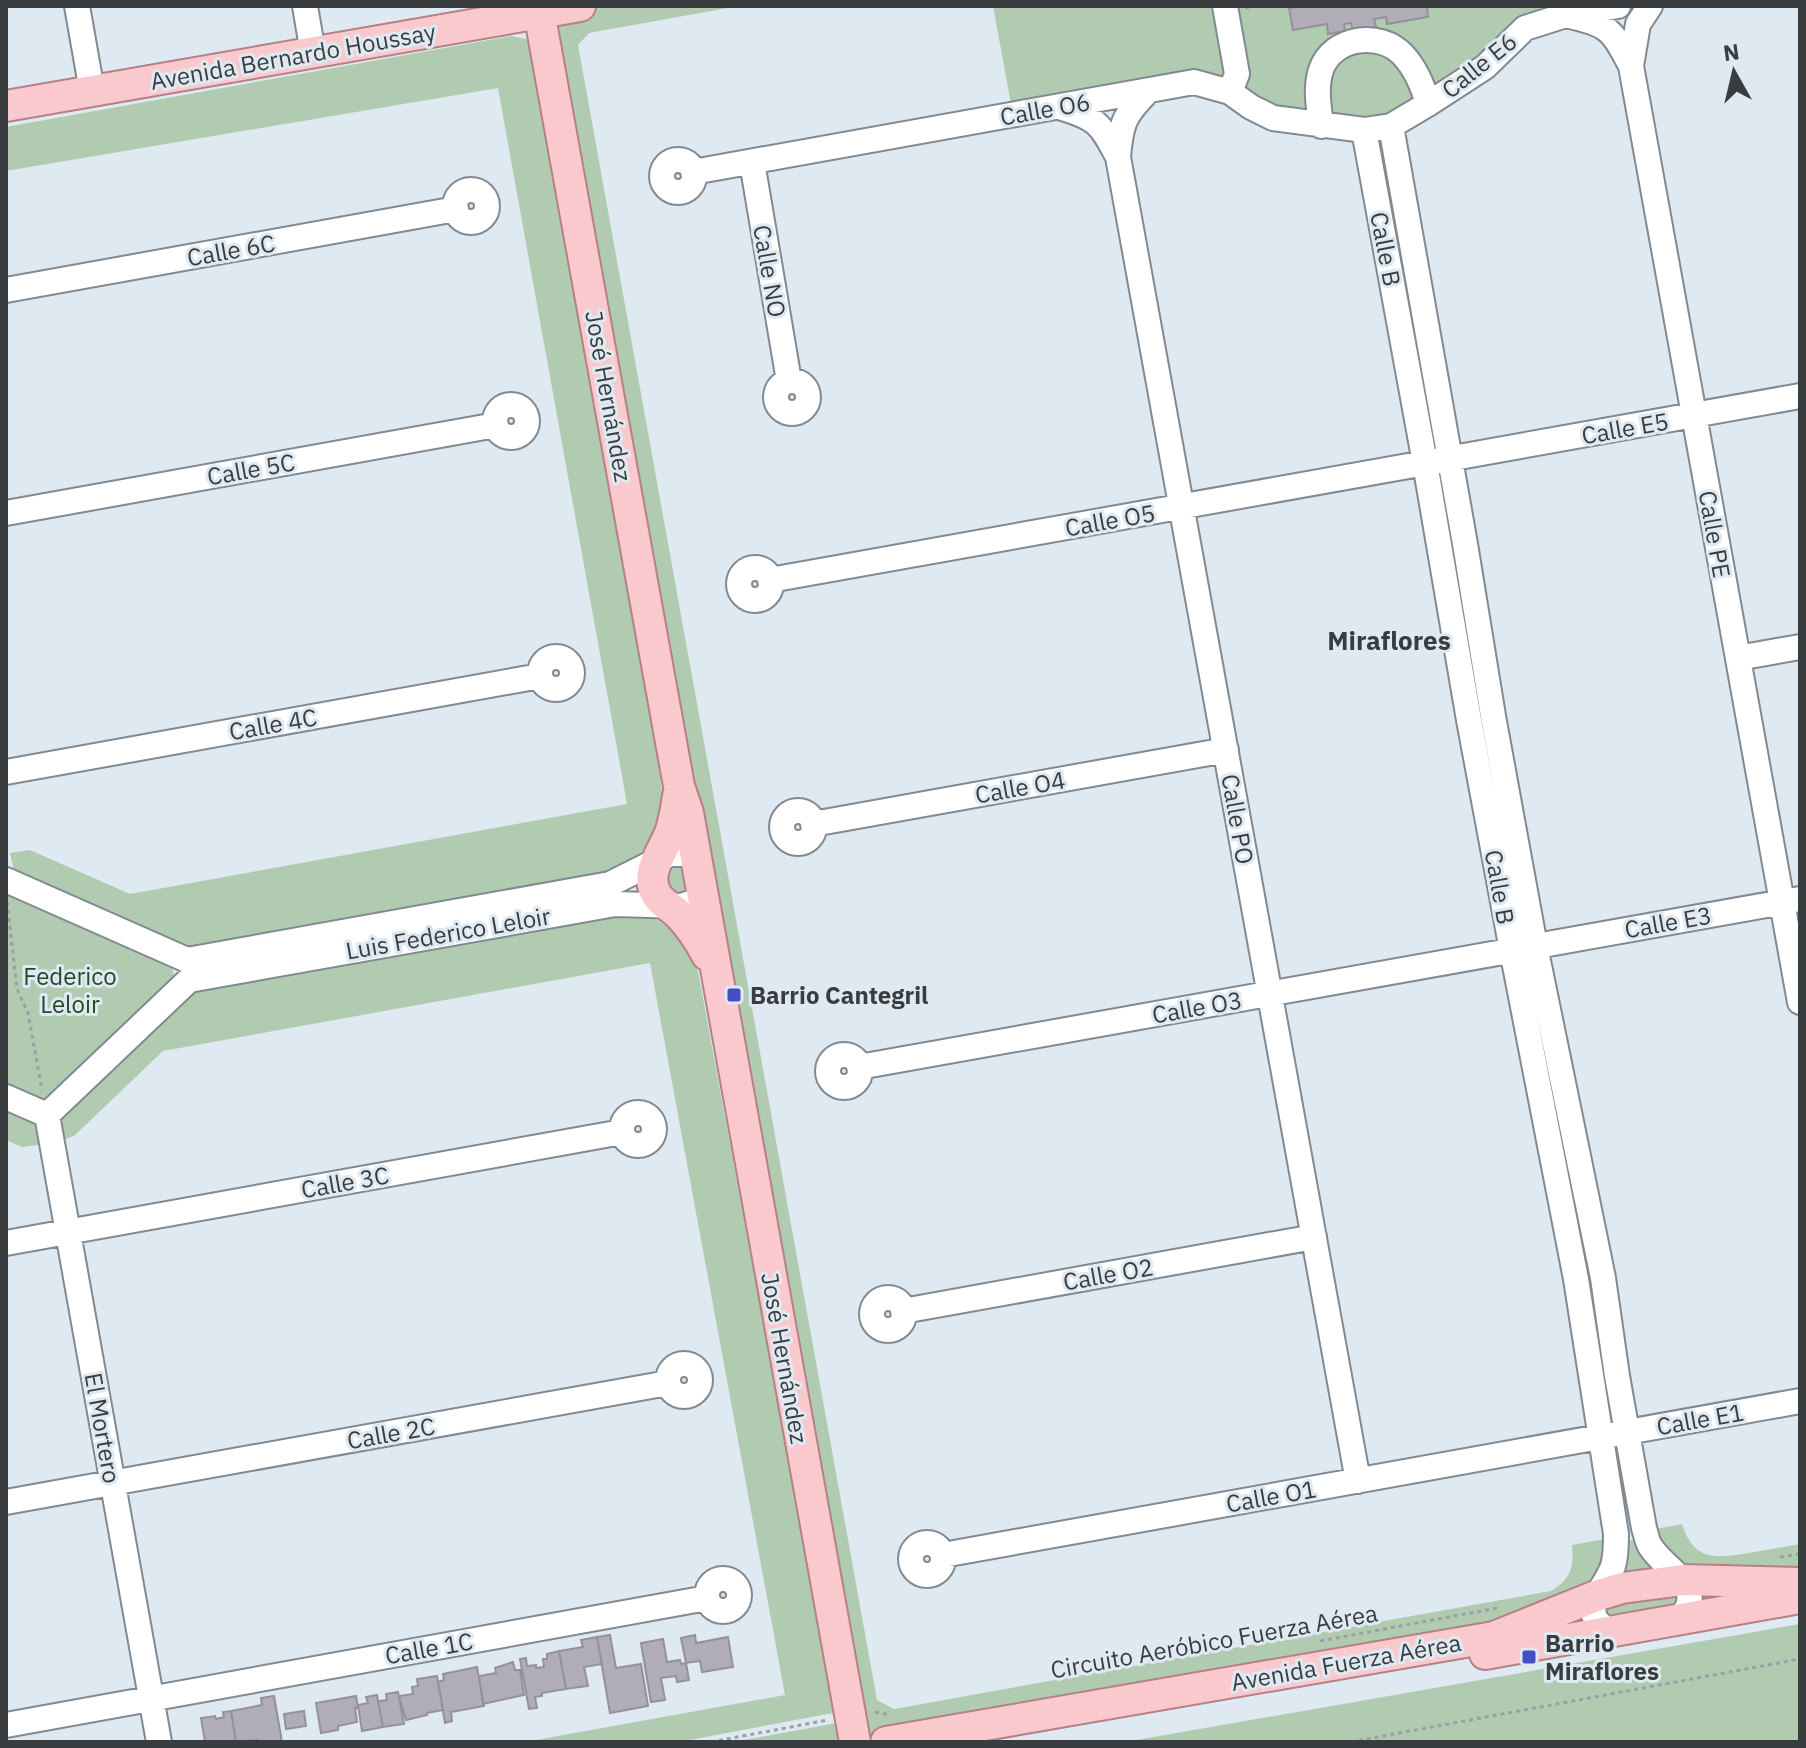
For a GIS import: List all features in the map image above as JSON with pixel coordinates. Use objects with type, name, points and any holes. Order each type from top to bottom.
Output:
[{"type":"main road","name":"Avenida Bernardo Houssay","points":[[6,106],[539,10],[580,6]]},
{"type":"main road","name":"José Hernández","points":[[539,10],[679,786],[688,813],[846,1730]]},
{"type":"main road","name":"José Hernández","points":[[679,786],[670,833],[652,877],[654,891],[660,901],[693,930],[716,973]]},
{"type":"main road","name":"Avenida Fuerza Aérea","points":[[894,1729],[1494,1637],[1622,1588],[1683,1580],[1800,1583]]},
{"type":"main road","name":"Avenida Fuerza Aérea","points":[[987,1742],[1800,1598]]},
{"type":"street","points":[[77,6],[92,91]]},
{"type":"street","points":[[305,6],[313,53]]},
{"type":"street","points":[[1225,6],[1237,74],[1230,92]]},
{"type":"street","name":"Calle E6","points":[[1391,126],[1485,67],[1525,28],[1566,15],[1618,6]]},
{"type":"street","name":"Calle PE","points":[[1631,66],[1638,24],[1650,6]]},
{"type":"street","name":"Calle PE","points":[[1566,15],[1598,22],[1616,38],[1631,66],[1738,658],[1791,900],[1800,1002]]},
{"type":"street","points":[[1321,126],[1317,89],[1320,71],[1326,57],[1338,46],[1352,41],[1386,42],[1401,53],[1414,69],[1428,104]]},
{"type":"street","name":"Calle O6","points":[[693,172],[1194,82],[1230,92],[1273,118],[1364,130],[1391,126]]},
{"type":"street","name":"Calle PO","points":[[1148,91],[1132,108],[1120,131],[1118,157],[1358,1481]]},
{"type":"street","name":"Calle PO","points":[[1058,107],[1085,115],[1104,130],[1118,157]]},
{"type":"street","name":"Calle B","points":[[1391,126],[1469,720],[1603,1278],[1644,1528],[1650,1546],[1683,1580]]},
{"type":"street","name":"Calle B","points":[[1364,130],[1437,461]]},
{"type":"street","name":"Calle NO","points":[[752,162],[789,381]]},
{"type":"street","name":"Calle 6C","points":[[6,290],[456,209]]},
{"type":"street","name":"Calle E5","points":[[1437,461],[1800,396]]},
{"type":"street","name":"Calle 5C","points":[[6,513],[496,425]]},
{"type":"street","name":"Calle O5","points":[[770,580],[1437,461]]},
{"type":"street","points":[[1738,658],[1800,647]]},
{"type":"street","name":"Calle 4C","points":[[6,772],[540,676]]},
{"type":"street","name":"Calle O4","points":[[813,824],[1226,750]]},
{"type":"street","name":"Luis Federico Leloir","points":[[188,970],[610,884],[670,854],[684,854],[696,859]]},
{"type":"street","points":[[6,880],[188,970],[47,1115],[6,1097]]},
{"type":"street","points":[[670,907],[695,901],[701,891]]},
{"type":"street","name":"Calle E3","points":[[1524,948],[1791,900]]},
{"type":"street","name":"Luis Federico Leloir","points":[[188,970],[615,904],[642,903],[670,907]]},
{"type":"street","name":"Calle B","points":[[1524,948],[1616,1534],[1612,1568],[1596,1596]]},
{"type":"street","name":"Calle O3","points":[[859,1067],[1524,948]]},
{"type":"street","name":"El Mortero","points":[[47,1115],[159,1742]]},
{"type":"street","name":"Calle 3C","points":[[6,1243],[622,1132]]},
{"type":"street","name":"Calle O2","points":[[903,1311],[1314,1237]]},
{"type":"street","name":"Calle 2C","points":[[6,1502],[668,1383]]},
{"type":"street","name":"Calle E1","points":[[1600,1437],[1800,1401]]},
{"type":"street","name":"Calle O1","points":[[943,1555],[1600,1437]]},
{"type":"street","points":[[1678,1620],[1687,1611],[1690,1599],[1683,1580]]},
{"type":"street","points":[[1596,1596],[1595,1616],[1601,1626],[1611,1632]]},
{"type":"street","name":"Calle 1C","points":[[6,1725],[707,1598]]},
{"type":"path","points":[[6,894],[17,989],[28,1013],[47,1115]]},
{"type":"path","name":"Circuito Aeróbico Fuerza Aérea","points":[[1319,1641],[1498,1608]]},
{"type":"path","points":[[1351,1742],[1800,1659]]},
{"type":"path","points":[[866,1714],[879,1711],[888,1715],[894,1729]]},
{"type":"path","points":[[711,1742],[846,1730]]},
{"type":"green space","points":[[581,6],[739,6],[589,33],[578,45],[877,1700],[894,1709],[1551,1591],[1570,1572],[1572,1545],[1610,1538],[1611,1544],[1650,1537],[1650,1530],[1682,1524],[1693,1545],[1708,1555],[1737,1555],[1800,1544],[1800,1598],[987,1742],[855,1742],[716,973],[660,901],[676,810],[539,13]]},
{"type":"green space","points":[[993,6],[1618,6],[1566,15],[1391,126],[1627,1432],[1600,1437],[1364,130],[1303,124],[1194,82],[1013,115]]},
{"type":"green space","points":[[511,36],[526,39],[533,47],[650,700],[664,807],[646,853],[609,877],[200,950],[181,949],[21,877],[14,870],[10,853],[30,850],[130,894],[627,804],[498,88],[6,171],[6,127]]},
{"type":"green space","name":"Federico Leloir","points":[[12,895],[171,964],[175,979],[49,1102],[39,1103],[6,1089],[6,896]]},
{"type":"green space","points":[[603,910],[637,913],[665,925],[678,938],[698,971],[831,1689],[838,1712],[679,1742],[525,1742],[785,1695],[650,963],[163,1051],[74,1136],[63,1140],[59,1117],[188,991]]},
{"type":"green space","points":[[6,1104],[41,1125],[45,1144],[22,1147],[6,1140]]},
{"type":"green space","points":[[1800,1624],[1800,1742],[1125,1742]]},
{"type":"green space","points":[[842,1722],[840,1742],[733,1742]]},
{"type":"building","points":[[1427,6],[1428,17],[1387,24],[1386,17],[1374,19],[1376,27],[1353,31],[1351,23],[1344,24],[1345,31],[1328,34],[1327,24],[1293,30],[1289,8]]},
{"type":"building","points":[[610,1635],[616,1668],[641,1664],[648,1706],[610,1713],[597,1637]]},
{"type":"building","points":[[695,1635],[696,1643],[728,1637],[733,1667],[702,1672],[700,1661],[686,1663],[681,1638]]},
{"type":"building","points":[[597,1637],[602,1664],[584,1667],[588,1686],[566,1689],[559,1651],[583,1647],[581,1640]]},
{"type":"building","points":[[663,1639],[667,1662],[680,1660],[681,1664],[686,1663],[689,1680],[677,1682],[676,1676],[661,1678],[665,1700],[651,1702],[641,1643]]},
{"type":"building","points":[[559,1651],[566,1689],[542,1693],[542,1696],[535,1697],[537,1708],[529,1709],[520,1659],[526,1658],[527,1666],[544,1667],[543,1659],[547,1659],[547,1654]]},
{"type":"building","points":[[513,1662],[515,1670],[520,1670],[524,1695],[483,1704],[479,1676],[496,1673],[495,1668]]},
{"type":"building","points":[[477,1667],[484,1706],[451,1712],[452,1721],[445,1723],[438,1682],[444,1680],[443,1674]]},
{"type":"building","points":[[437,1676],[443,1710],[406,1720],[399,1696],[413,1694],[412,1687],[418,1686],[417,1679]]},
{"type":"building","points":[[398,1692],[404,1724],[383,1727],[378,1701],[387,1700],[386,1694]]},
{"type":"building","points":[[377,1695],[383,1727],[362,1731],[358,1705],[368,1703],[366,1697]]},
{"type":"building","points":[[274,1696],[282,1742],[236,1742],[231,1711],[262,1705],[261,1698]]},
{"type":"building","points":[[356,1696],[357,1722],[321,1733],[316,1703]]},
{"type":"building","points":[[231,1711],[236,1742],[205,1742],[201,1718],[215,1716],[216,1719],[224,1717],[223,1712]]},
{"type":"building","points":[[304,1711],[306,1726],[286,1729],[284,1714]]},
{"type":"place","name":"Barrio Cantegril","points":[[734,995]]},
{"type":"place","name":"Barrio Miraflores","points":[[1529,1657]]},
{"type":"district","name":"Miraflores","points":[[1389,640]]}]
